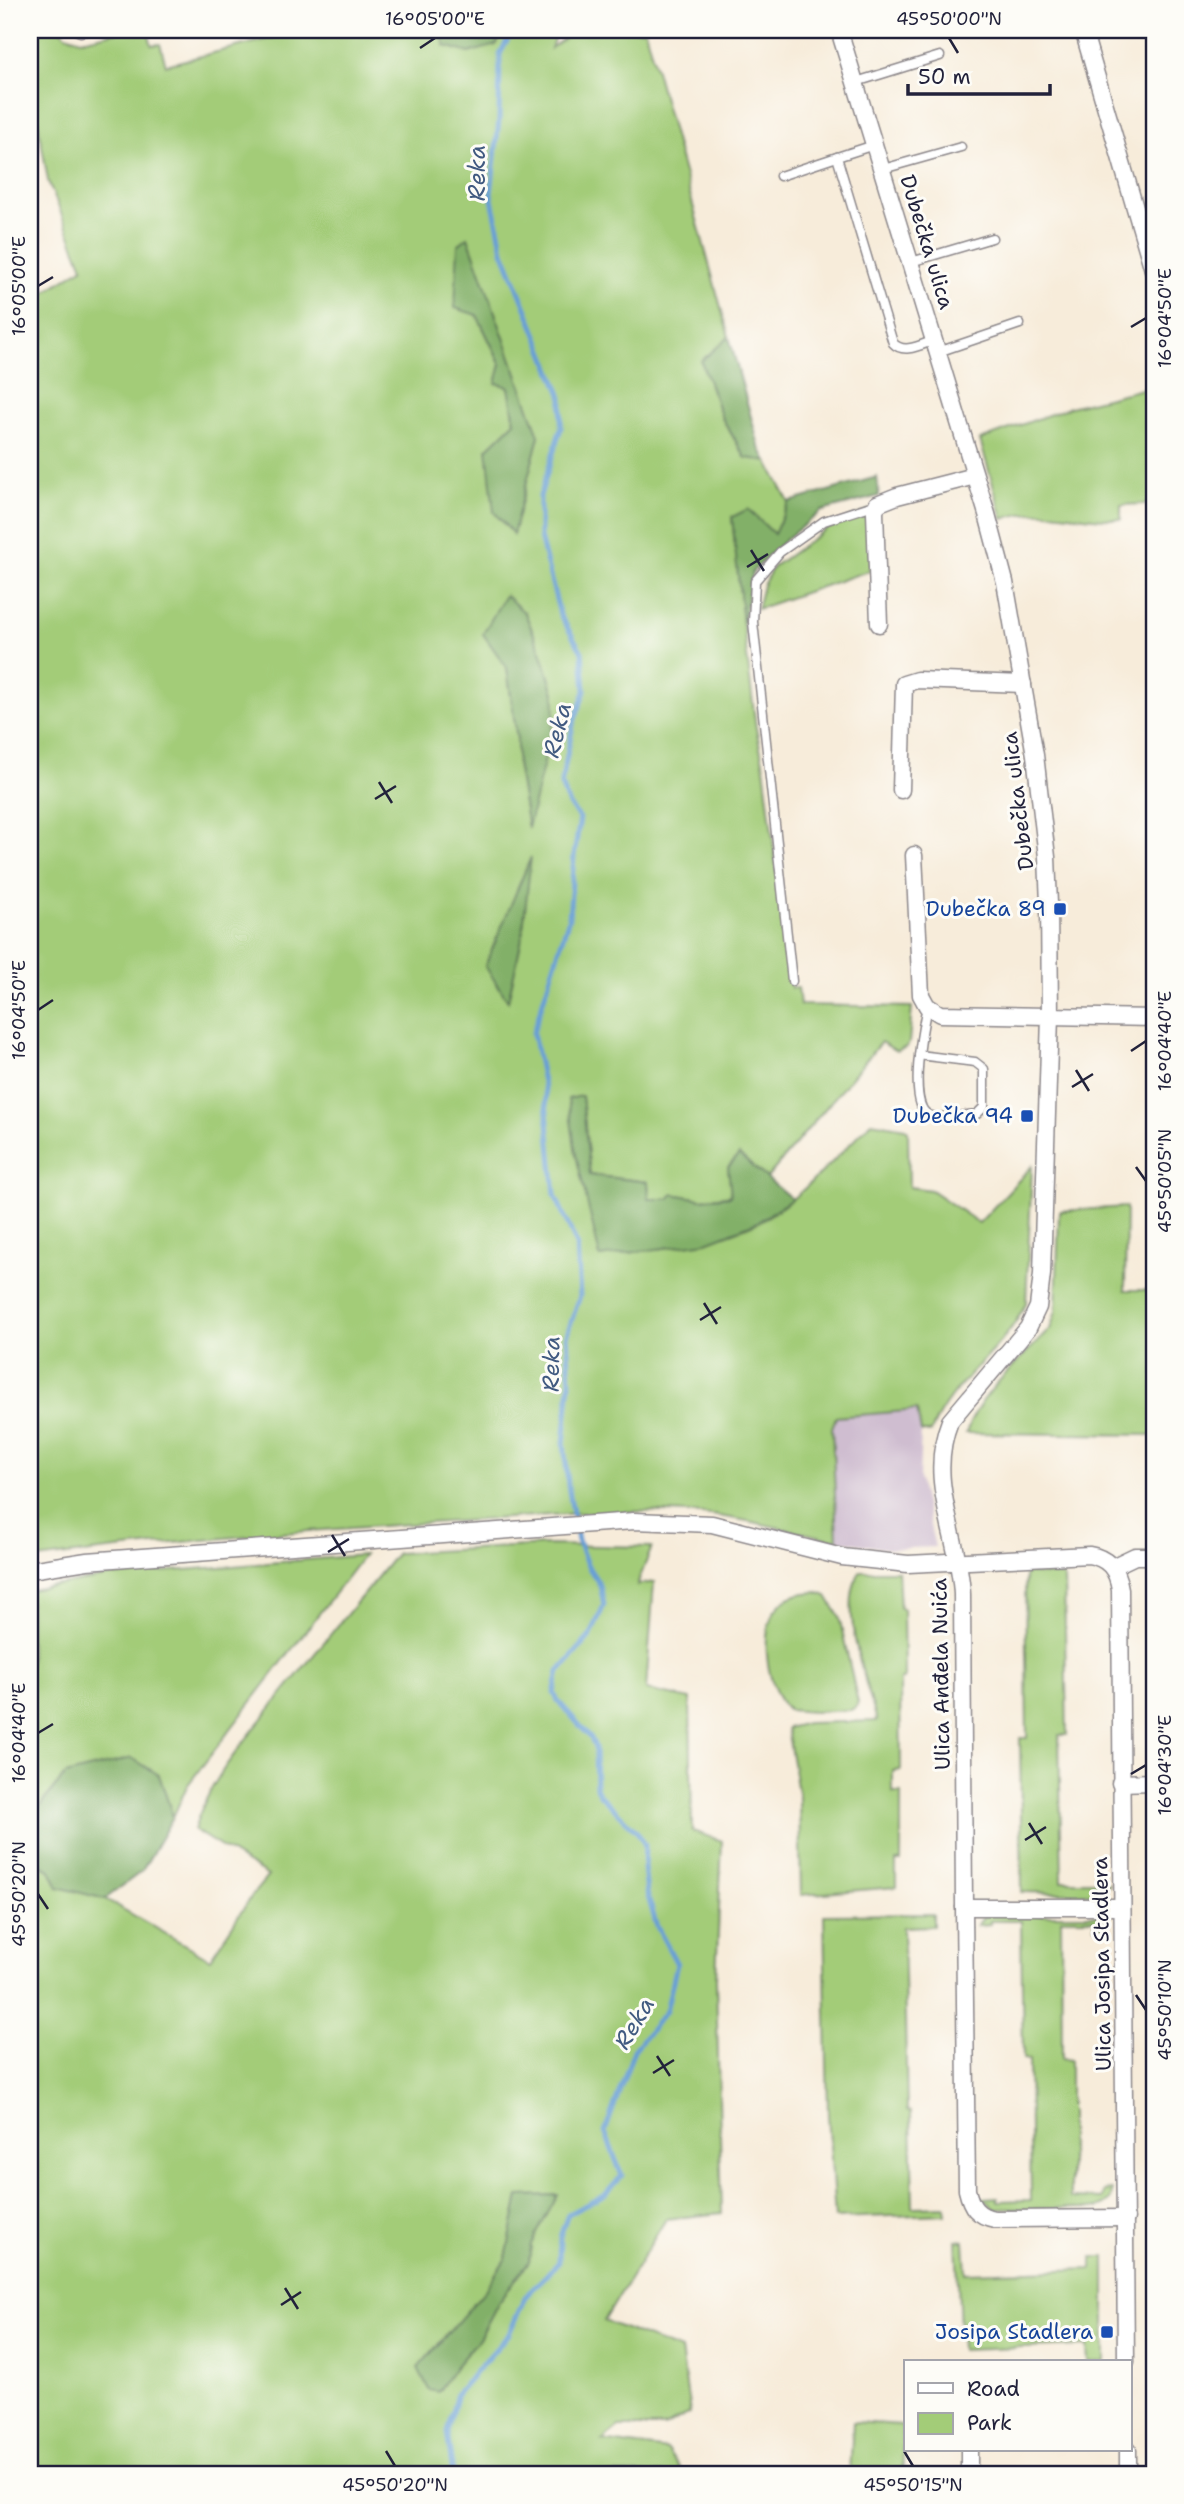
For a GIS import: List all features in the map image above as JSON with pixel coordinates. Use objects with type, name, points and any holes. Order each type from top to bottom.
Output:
[{"type":"street","name":"Dubečka ulica","points":[[839,30],[937,346],[1005,582],[1035,755],[1047,857],[1050,1016],[1042,1274],[1038,1307],[1028,1328],[950,1421],[944,1437],[941,1457],[944,1508],[958,1559]]},
{"type":"street","points":[[1083,30],[1154,273]]},
{"type":"street","points":[[878,624],[877,504],[897,496],[975,476]]},
{"type":"street","points":[[901,790],[904,684],[917,680],[1023,684]]},
{"type":"street","points":[[914,855],[921,995],[928,1006],[940,1014],[1154,1018]]},
{"type":"street","points":[[30,1570],[87,1561],[634,1521],[712,1524],[842,1557],[908,1564],[958,1559]]},
{"type":"street","name":"Ulica Anđela Nuića","points":[[1112,1567],[1106,1560],[1089,1555],[958,1559],[962,1594],[967,2190],[970,2203],[976,2212],[995,2219],[1126,2218]]},
{"type":"street","points":[[1112,1567],[1135,1556],[1154,1556]]},
{"type":"street","name":"Ulica Josipa Stadlera","points":[[1112,1567],[1120,1588],[1126,2360]]},
{"type":"street","points":[[1120,1783],[1154,1782]]},
{"type":"street","points":[[964,1907],[1122,1907]]},
{"type":"street","points":[[969,2452],[970,2474]]},
{"type":"street","points":[[1128,2452],[1128,2474]]},
{"type":"lane","points":[[75,30],[90,30]]},
{"type":"lane","points":[[856,82],[940,56]]},
{"type":"lane","points":[[780,176],[874,145]]},
{"type":"lane","points":[[883,169],[961,147]]},
{"type":"lane","points":[[837,157],[893,343],[897,348],[937,346],[1020,324]]},
{"type":"lane","points":[[911,262],[992,238]]},
{"type":"lane","points":[[792,981],[752,622],[755,581],[780,552],[824,521],[877,504]]},
{"type":"lane","points":[[919,1055],[975,1062],[984,1069],[984,1107],[977,1114],[931,1116],[923,1112],[918,1102],[919,1055],[928,1006]]},
{"type":"shaded area","points":[[917,1410],[921,1432],[919,1479],[935,1547],[888,1549],[837,1540],[832,1427],[837,1417]]},
{"type":"green space","points":[[30,30],[62,30],[66,35],[81,40],[126,30],[147,30],[152,45],[160,44],[166,65],[303,30],[441,30],[445,46],[496,45],[504,30],[557,30],[551,48],[567,36],[570,30],[645,30],[729,337],[720,345],[722,418],[745,457],[767,461],[789,502],[774,535],[732,517],[756,728],[764,767],[791,988],[798,988],[800,1005],[912,1007],[907,1047],[896,1051],[881,1042],[767,1178],[739,1155],[728,1167],[732,1195],[701,1199],[673,1194],[669,1199],[649,1199],[648,1182],[590,1175],[582,1097],[568,1099],[600,1257],[699,1242],[756,1223],[802,1191],[872,1122],[905,1128],[908,1131],[909,1187],[931,1190],[979,1223],[1032,1166],[1026,1303],[1005,1337],[951,1397],[931,1432],[921,1432],[917,1410],[836,1417],[832,1428],[837,1540],[702,1514],[612,1512],[246,1536],[30,1560],[30,302],[83,267],[48,181],[30,76]],"holes":[[[468,237],[539,436],[513,534],[487,449],[515,422],[509,386],[477,315]],[[525,613],[542,654],[555,697],[528,826],[517,764],[517,739],[507,668]],[[530,860],[522,938],[507,1001],[510,909]]]},
{"type":"green space","points":[[441,30],[504,30],[496,45],[469,53],[445,46]]},
{"type":"green space","points":[[468,237],[539,436],[513,534],[494,512],[487,449],[515,422],[509,387],[496,383],[501,364],[477,315],[455,308],[458,245]]},
{"type":"green space","points":[[729,337],[759,446],[767,461],[746,458],[722,418],[701,361]]},
{"type":"green space","points":[[1154,386],[1154,492],[1145,504],[1121,505],[1121,519],[1033,513],[1003,519],[980,440],[1070,407]]},
{"type":"green space","points":[[877,477],[879,496],[822,511],[786,539],[753,571],[743,624],[732,517],[748,509],[774,534],[789,502]]},
{"type":"green space","points":[[869,510],[871,570],[757,609],[763,585],[773,567],[829,527]]},
{"type":"green space","points":[[505,595],[525,613],[542,654],[555,697],[554,721],[528,828],[517,763],[517,739],[507,668],[483,634]]},
{"type":"green space","points":[[531,857],[522,938],[508,1001],[485,966]]},
{"type":"green space","points":[[582,1096],[590,1175],[648,1182],[649,1199],[669,1199],[673,1194],[701,1199],[731,1196],[728,1167],[739,1155],[792,1199],[758,1222],[707,1242],[600,1257],[576,1155],[568,1099]]},
{"type":"green space","points":[[1126,1207],[1125,1290],[1154,1290],[1154,1435],[966,1433],[972,1418],[991,1390],[1050,1329],[1056,1311],[1059,1211]]},
{"type":"green space","points":[[547,1545],[652,1547],[637,1585],[654,1582],[646,1690],[690,1699],[692,1831],[722,1841],[716,1979],[722,2213],[666,2219],[604,2321],[681,2350],[690,2413],[664,2427],[619,2427],[602,2441],[667,2450],[683,2474],[30,2474],[30,1859],[50,1870],[58,1887],[105,1899],[210,1959],[268,1876],[194,1830],[200,1813],[216,1781],[237,1751],[397,1553]],"holes":[[[557,2195],[531,2244],[529,2261],[498,2303],[479,2339],[438,2392],[486,2289],[506,2258],[519,2196]]]},
{"type":"green space","points":[[364,1555],[187,1786],[173,1817],[159,1775],[65,1775],[30,1818],[30,1590],[111,1576]]},
{"type":"green space","points":[[861,1571],[898,1571],[900,1608],[903,1609],[904,1679],[900,1679],[901,1770],[893,1771],[893,1793],[901,1793],[901,1861],[896,1861],[896,1887],[801,1895],[799,1798],[787,1728],[807,1723],[877,1721],[852,1623],[854,1585]]},
{"type":"green space","points":[[1025,1573],[1064,1576],[1067,1735],[1059,1735],[1062,1881],[1109,1884],[1098,1894],[1022,1892],[1020,1738],[1027,1738]]},
{"type":"green space","points":[[816,1592],[827,1596],[839,1616],[858,1703],[851,1710],[788,1710],[781,1701],[770,1675],[767,1645],[771,1618],[777,1608],[790,1597]]},
{"type":"green space","points":[[132,1758],[159,1775],[173,1817],[142,1871],[105,1899],[58,1887],[50,1870],[30,1859],[30,1818],[65,1775]]},
{"type":"green space","points":[[933,1914],[933,1926],[903,1927],[907,2111],[911,2112],[913,2207],[945,2206],[946,2214],[835,2218],[828,2115],[824,1915]]},
{"type":"green space","points":[[989,1915],[1101,1915],[1108,1925],[1094,1927],[1094,1919],[1061,1919],[1062,2059],[1070,2060],[1070,2198],[1102,2199],[1103,2191],[1112,2190],[1110,2200],[1101,2207],[995,2209],[982,2198],[998,2197],[998,2201],[1031,2200],[1029,2060],[1023,2059],[1021,1921],[990,1921],[990,1924],[977,1925],[982,1918]]},
{"type":"green space","points":[[558,2195],[531,2244],[529,2261],[498,2303],[479,2339],[438,2392],[429,2390],[418,2368],[486,2289],[506,2258],[519,2196]]},
{"type":"green space","points":[[956,2240],[964,2241],[966,2273],[1092,2269],[1092,2257],[1105,2257],[1105,2360],[1088,2360],[1087,2346],[961,2350]]},
{"type":"green space","points":[[853,2422],[902,2425],[903,2474],[850,2474]]},
{"type":"waterway","name":"Reka","points":[[453,2474],[447,2432],[457,2393],[509,2334],[525,2297],[559,2262],[560,2237],[568,2214],[605,2195],[622,2176],[605,2132],[634,2050],[666,2011],[677,1964],[657,1927],[647,1893],[645,1845],[637,1832],[600,1795],[596,1787],[595,1747],[591,1738],[554,1693],[559,1672],[591,1635],[604,1605],[600,1585],[587,1565],[578,1541],[568,1485],[564,1443],[570,1383],[567,1334],[580,1296],[577,1245],[555,1195],[545,1092],[533,1033],[569,918],[580,818],[569,805],[561,785],[573,725],[585,691],[582,652],[560,615],[540,537],[540,496],[561,428],[562,397],[503,251],[491,194],[499,120],[500,54],[513,30]]},
{"type":"place","name":"Dubečka 89","points":[[1060,909]]},
{"type":"place","name":"Dubečka 94","points":[[1027,1116]]},
{"type":"place","name":"Josipa Stadlera","points":[[1107,2332]]}]
